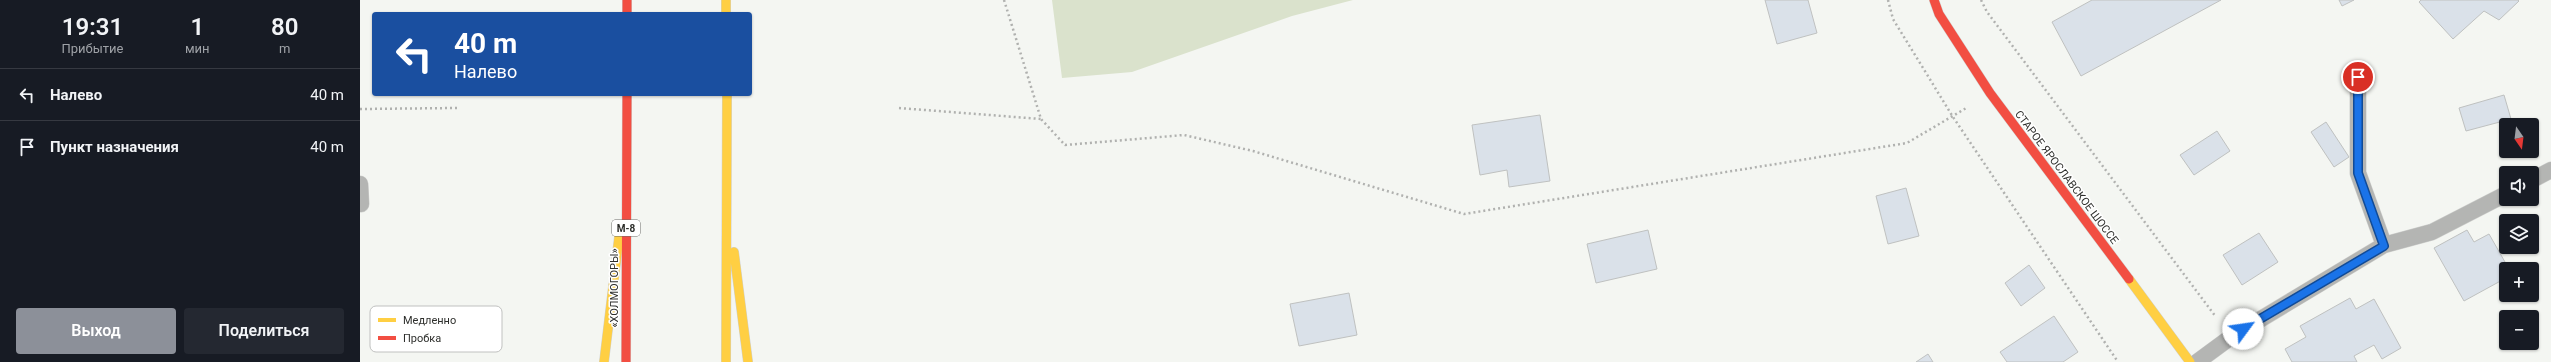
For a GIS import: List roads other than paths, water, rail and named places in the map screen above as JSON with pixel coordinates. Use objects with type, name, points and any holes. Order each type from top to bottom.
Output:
[{"type":"main road","points":[[627,0],[627,12]]},
{"type":"main road","points":[[726,0],[726,12]]},
{"type":"main road","name":"СТАРОЕ ЯРОСЛАВСКОЕ ШОССЕ","points":[[1934,0],[1939,14],[1990,93],[2190,362]]},
{"type":"main road","name":"«ХОЛМОГОРЫ»","points":[[626,362],[627,96]]},
{"type":"main road","points":[[726,362],[727,96]]},
{"type":"main road","points":[[604,362],[627,168]]},
{"type":"main road","points":[[727,198],[748,362]]},
{"type":"lane","points":[[2358,77],[2358,173],[2384,246]]},
{"type":"lane","points":[[2539,176],[2551,170]]},
{"type":"lane","points":[[360,184],[361,204]]},
{"type":"lane","points":[[2197,362],[2230,337],[2384,246],[2432,232],[2499,198]]}]
